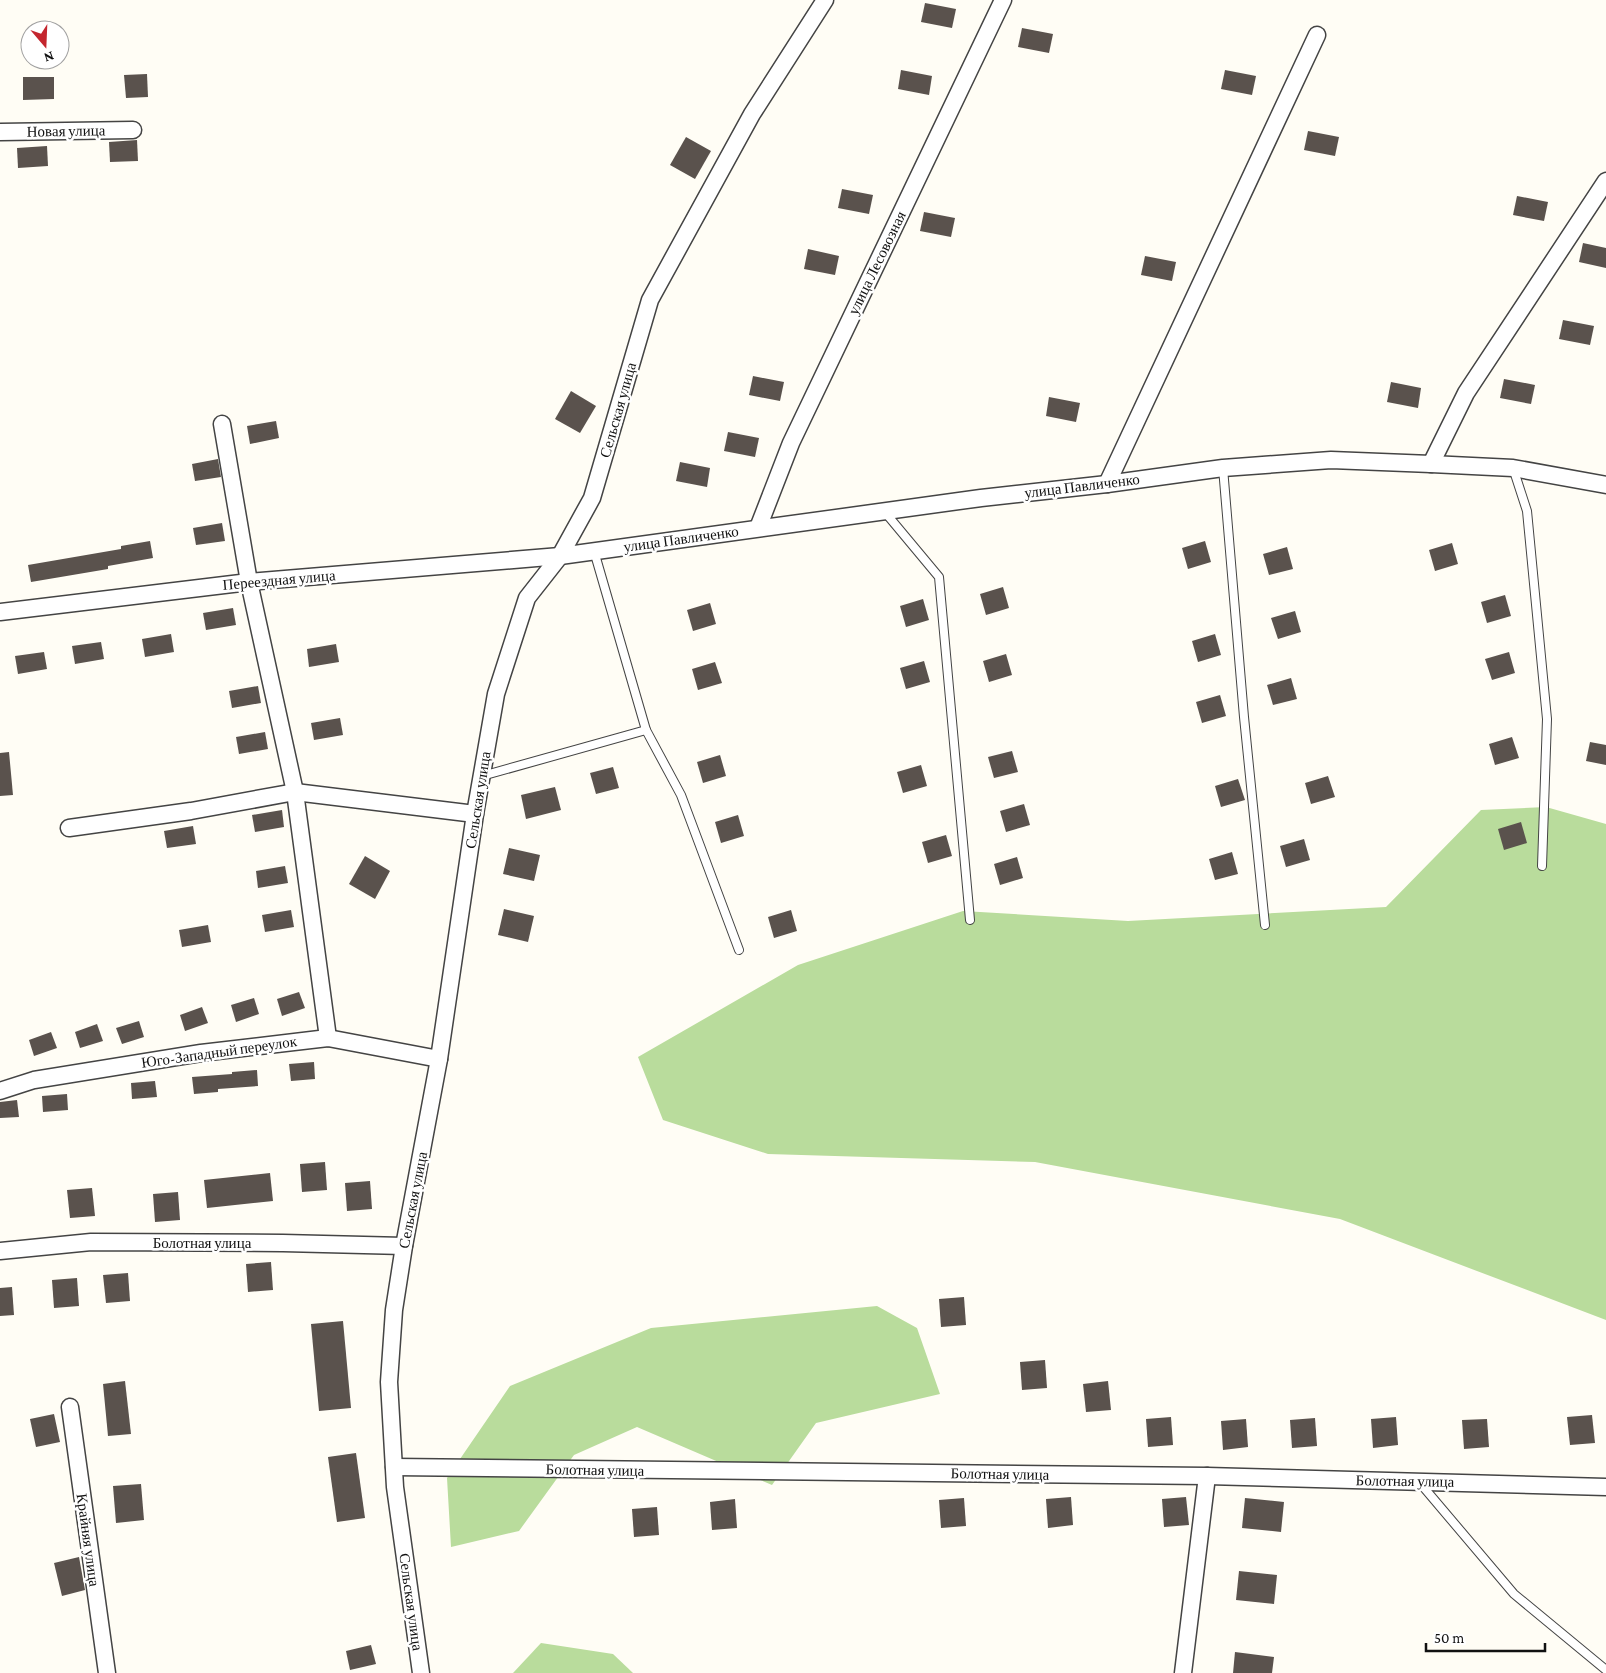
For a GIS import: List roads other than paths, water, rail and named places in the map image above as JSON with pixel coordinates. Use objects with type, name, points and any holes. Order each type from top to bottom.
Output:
[{"type":"street","name":"Сельская улица","points":[[421,1673],[395,1487],[389,1382],[394,1310],[439,1059],[475,814],[496,694],[527,598],[560,556],[592,498],[650,300],[752,114],[825,0]]},
{"type":"street","name":"улица Лесовозная","points":[[758,528],[791,443],[1003,0]]},
{"type":"street","points":[[1107,484],[1317,35]]},
{"type":"street","name":"Новая улица","points":[[0,132],[133,130]]},
{"type":"street","points":[[1431,464],[1466,393],[1606,181]]},
{"type":"street","points":[[222,424],[249,582],[295,792],[328,1038]]},
{"type":"street","name":"улица Павличенко","points":[[560,556],[981,498],[1107,484],[1223,468],[1331,460],[1513,468],[1606,485]]},
{"type":"street","name":"Переездная улица","points":[[0,612],[249,582],[560,556]]},
{"type":"street","points":[[69,828],[295,792],[475,814]]},
{"type":"street","name":"Юго-Западный переулок","points":[[0,1091],[34,1080],[201,1053],[328,1038],[439,1059]]},
{"type":"street","name":"Болотная улица","points":[[0,1251],[91,1242],[404,1246]]},
{"type":"street","name":"Крайняя улица","points":[[70,1407],[107,1673]]},
{"type":"street","name":"Болотная улица","points":[[394,1467],[1207,1476],[1606,1487]]},
{"type":"street","points":[[1183,1673],[1207,1476]]},
{"type":"lane","points":[[1223,468],[1245,727],[1265,925]]},
{"type":"lane","points":[[1513,468],[1527,511],[1547,719],[1542,866]]},
{"type":"lane","points":[[884,511],[939,577],[970,920]]},
{"type":"lane","points":[[594,551],[646,730],[682,795],[739,950]]},
{"type":"lane","points":[[482,776],[646,730]]},
{"type":"lane","points":[[1418,1482],[1514,1594],[1606,1670]]}]
